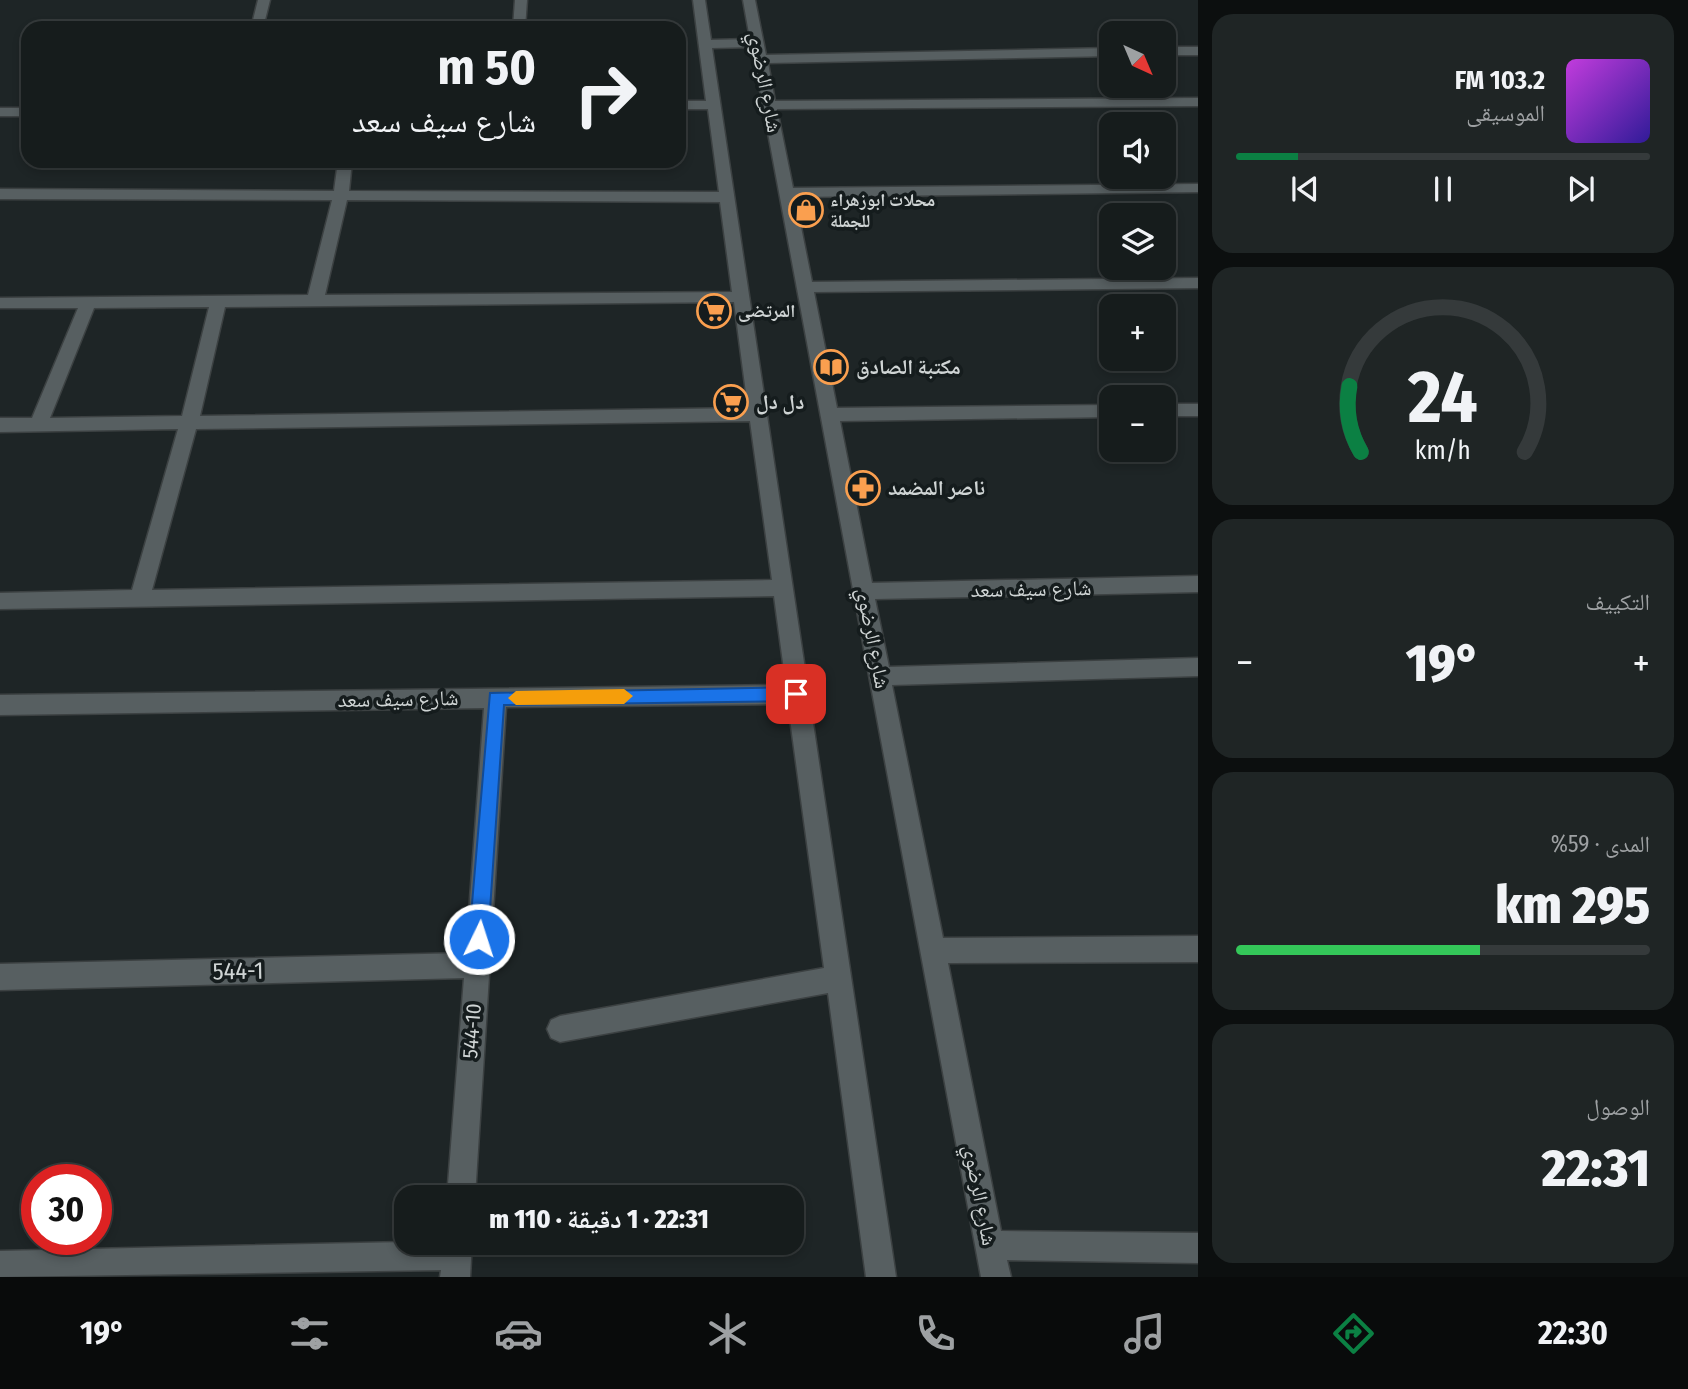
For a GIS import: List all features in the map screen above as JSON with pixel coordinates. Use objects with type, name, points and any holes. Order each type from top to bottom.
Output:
[{"type":"street","points":[[259,21],[264,0]]},
{"type":"street","points":[[519,21],[520,0]]},
{"type":"street","points":[[698,0],[881,1277]]},
{"type":"street","name":"شارع الرضوي","points":[[749,0],[996,1277]]},
{"type":"street","points":[[705,44],[760,51],[1099,52]]},
{"type":"street","points":[[1176,51],[1198,51]]},
{"type":"street","points":[[770,105],[1198,102]]},
{"type":"street","points":[[686,105],[713,104]]},
{"type":"street","points":[[0,112],[21,112]]},
{"type":"street","points":[[315,301],[341,195],[344,168]]},
{"type":"street","points":[[786,193],[1198,188]]},
{"type":"street","points":[[0,194],[726,197]]},
{"type":"street","points":[[805,286],[1198,283]]},
{"type":"street","points":[[0,303],[740,297]]},
{"type":"street","points":[[139,600],[189,422],[218,302]]},
{"type":"street","points":[[38,425],[88,303]]},
{"type":"street","points":[[1176,410],[1198,410]]},
{"type":"street","points":[[829,415],[1099,411]]},
{"type":"street","points":[[0,425],[757,414]]},
{"type":"street","name":"شارع سيف سعد","points":[[863,591],[1198,584]]},
{"type":"street","points":[[0,601],[781,588]]},
{"type":"street","points":[[880,676],[1198,667]]},
{"type":"street","name":"شارع سيف سعد","points":[[0,705],[796,694]]},
{"type":"street","name":"544-10","points":[[462,1185],[496,698]]},
{"type":"street","points":[[933,951],[1198,948]]},
{"type":"street","name":"544-1","points":[[0,976],[477,965]]},
{"type":"street","points":[[560,1030],[837,978]]},
{"type":"street","points":[[990,1245],[1198,1248]]},
{"type":"street","points":[[0,1266],[456,1258]]},
{"type":"slow traffic","points":[[516,698],[624,696]]},
{"type":"place","name":"محلات ابوزهراء للجملة","points":[[806,210]]},
{"type":"place","name":"المرتضى","points":[[714,311]]},
{"type":"place","name":"مكتبة الصادق","points":[[831,367]]},
{"type":"place","name":"دل دل","points":[[731,402]]},
{"type":"place","name":"ناصر المضمد","points":[[863,488]]},
{"type":"route","points":[[479,939],[496,698],[796,694]]}]
